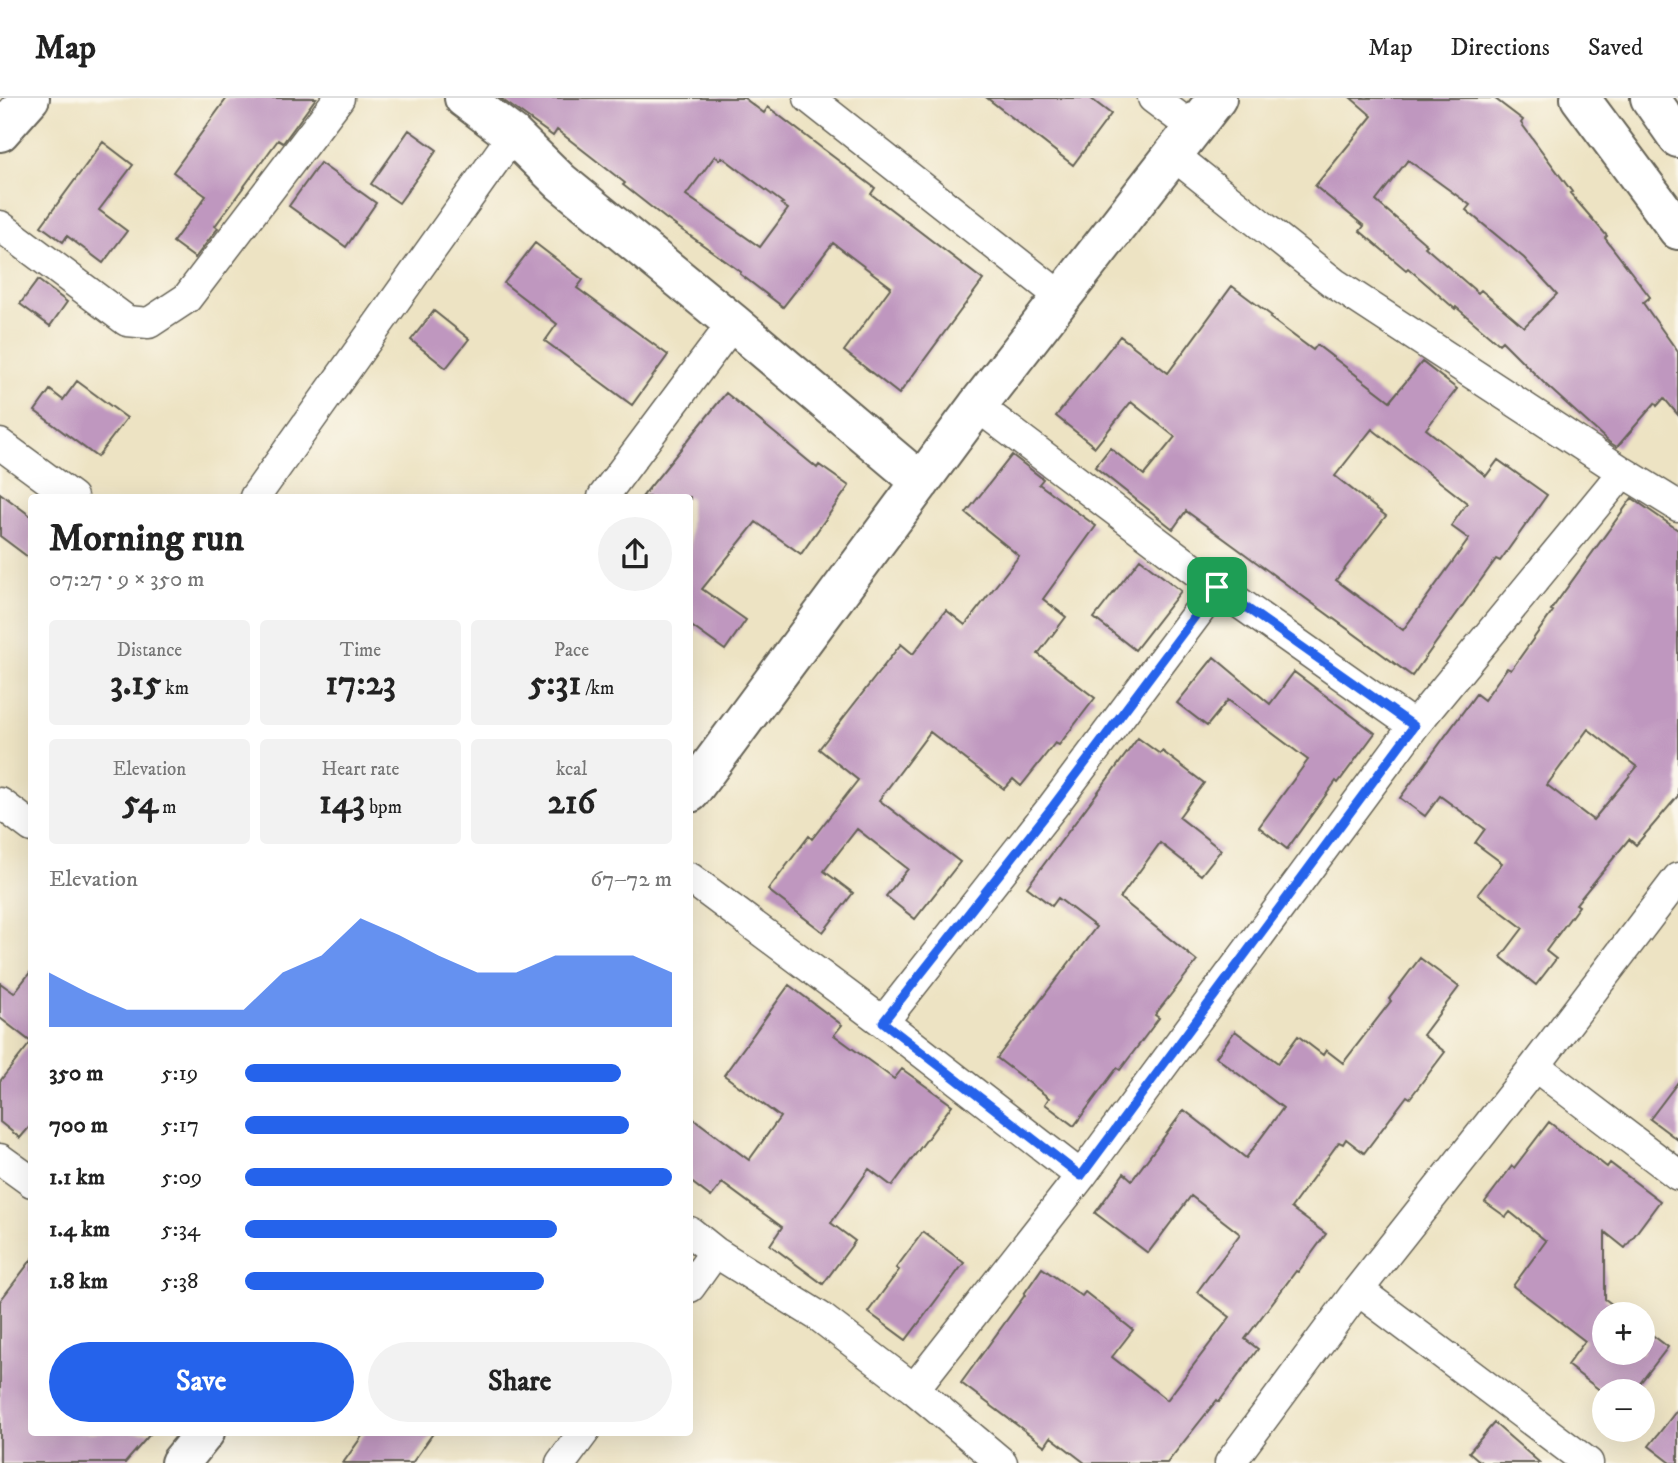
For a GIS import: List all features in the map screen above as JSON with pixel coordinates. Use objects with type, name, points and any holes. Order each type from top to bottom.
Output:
[{"type":"street","points":[[0,132],[30,98]]},
{"type":"street","points":[[0,226],[127,321],[149,323],[187,298],[339,98]]},
{"type":"street","points":[[464,98],[513,135],[561,182],[921,482]]},
{"type":"street","points":[[809,98],[1061,297]]},
{"type":"street","points":[[1153,98],[1183,141],[1334,283],[1678,506]]},
{"type":"street","points":[[693,789],[977,406],[1217,98]]},
{"type":"street","points":[[1580,98],[1678,230]]},
{"type":"street","points":[[1650,98],[1678,138]]},
{"type":"street","points":[[257,494],[513,135]]},
{"type":"street","points":[[605,494],[733,323]]},
{"type":"street","points":[[977,406],[1217,587],[1414,726]]},
{"type":"street","points":[[0,444],[68,494]]},
{"type":"street","points":[[914,1389],[1081,1176],[1414,726],[1623,472]]},
{"type":"street","points":[[883,1022],[1053,806],[1217,587]]},
{"type":"street","points":[[0,803],[28,824]]},
{"type":"street","points":[[1230,1463],[1358,1290],[1535,1066],[1678,878]]},
{"type":"street","points":[[693,880],[883,1022],[1081,1176]]},
{"type":"street","points":[[1535,1066],[1678,1175]]},
{"type":"street","points":[[0,1159],[28,1179]]},
{"type":"street","points":[[693,1234],[715,1252],[820,1317],[914,1389],[1002,1463]]},
{"type":"street","points":[[693,1283],[715,1252]]},
{"type":"street","points":[[1358,1290],[1588,1463]]},
{"type":"street","points":[[180,1463],[202,1436]]},
{"type":"street","points":[[561,1463],[581,1436]]},
{"type":"building","points":[[227,98],[316,98],[283,143],[278,140],[195,258],[173,242],[206,196],[173,172]]},
{"type":"building","points":[[500,98],[744,98],[764,113],[768,107],[875,188],[871,194],[983,280],[899,394],[844,351],[891,287],[833,243],[783,307],[740,274],[741,272],[665,218],[557,130],[553,136]],"holes":[[[715,156],[720,160],[722,157],[788,209],[760,247],[686,195]]]},
{"type":"building","points":[[987,98],[1090,98],[1111,114],[1073,165]]},
{"type":"building","points":[[1351,98],[1494,98],[1523,120],[1521,123],[1572,192],[1570,193],[1607,236],[1605,238],[1650,297],[1643,303],[1678,352],[1678,415],[1664,398],[1657,406],[1655,403],[1617,447],[1545,384],[1502,341],[1499,344],[1360,231],[1364,226],[1315,186],[1372,116]],"holes":[[[1408,160],[1470,205],[1466,210],[1524,258],[1557,294],[1524,327],[1481,290],[1478,293],[1376,201]]]},
{"type":"building","points":[[409,130],[437,150],[399,203],[371,184]]},
{"type":"building","points":[[103,142],[133,165],[99,210],[127,231],[103,263],[67,236],[63,242],[41,226]]},
{"type":"building","points":[[320,163],[376,203],[346,247],[289,206]]},
{"type":"building","points":[[535,243],[583,280],[577,288],[668,355],[632,405],[545,341],[557,324],[504,283]]},
{"type":"building","points":[[38,280],[67,302],[50,326],[20,304]]},
{"type":"building","points":[[1232,286],[1313,350],[1317,345],[1390,401],[1422,362],[1457,389],[1426,429],[1486,476],[1498,460],[1547,495],[1500,561],[1496,559],[1412,676],[1186,511],[1173,529],[1095,467],[1110,448],[1144,475],[1175,437],[1131,402],[1095,447],[1056,416],[1120,336],[1168,373]],"holes":[[[1372,429],[1467,503],[1451,526],[1469,539],[1403,630],[1336,580],[1386,516],[1335,476]]]},
{"type":"building","points":[[434,311],[469,339],[446,368],[411,340]]},
{"type":"building","points":[[77,381],[127,418],[97,457],[35,411],[50,390],[63,400]]},
{"type":"building","points":[[726,393],[817,468],[819,465],[849,486],[801,554],[756,522],[702,589],[746,620],[725,650],[693,627],[693,494],[644,494]]},
{"type":"building","points":[[1012,455],[1043,479],[1039,484],[1096,526],[1043,599],[1066,617],[1038,654],[1095,698],[1059,745],[1055,743],[1021,786],[1013,779],[1004,789],[930,732],[879,800],[960,862],[915,919],[886,896],[908,869],[857,829],[824,871],[853,893],[823,932],[768,890],[809,836],[812,839],[858,780],[819,749],[901,644],[913,654],[946,610],[965,625],[1019,556],[966,513]]},
{"type":"building","points":[[0,493],[28,514],[28,557],[0,536]]},
{"type":"building","points":[[1632,498],[1678,530],[1678,796],[1636,845],[1629,839],[1576,904],[1579,906],[1546,951],[1556,959],[1536,985],[1501,957],[1523,928],[1478,894],[1502,863],[1475,843],[1485,829],[1440,796],[1425,816],[1400,798],[1476,694],[1484,700],[1507,668],[1511,670],[1553,611],[1551,610]],"holes":[[[1588,729],[1637,767],[1593,820],[1547,785]]]},
{"type":"building","points":[[1140,559],[1181,591],[1135,650],[1094,618]]},
{"type":"building","points":[[1214,657],[1270,704],[1294,672],[1375,733],[1287,849],[1259,827],[1308,760],[1228,700],[1207,726],[1177,703]]},
{"type":"building","points":[[1138,738],[1160,754],[1162,751],[1204,783],[1179,817],[1221,850],[1201,875],[1160,843],[1120,898],[1197,961],[1155,1015],[1159,1018],[1074,1126],[1045,1104],[1049,1098],[997,1058],[1096,927],[1058,898],[1052,906],[1027,887]]},
{"type":"building","points":[[1420,958],[1459,987],[1423,1035],[1445,1052],[1410,1098],[1407,1096],[1364,1153],[1346,1139],[1343,1144],[1339,1142],[1291,1208],[1326,1234],[1245,1339],[1258,1349],[1219,1402],[1217,1400],[1167,1463],[1085,1463],[1051,1437],[1045,1446],[961,1383],[1042,1268],[1082,1296],[1085,1292],[1133,1330],[1112,1357],[1167,1400],[1230,1317],[1197,1292],[1240,1234],[1191,1196],[1148,1253],[1095,1213],[1124,1173],[1132,1180],[1184,1110],[1246,1158],[1283,1108],[1216,1057],[1235,1031],[1278,1063],[1298,1036],[1323,1055],[1326,1050],[1343,1063]]},
{"type":"building","points":[[28,975],[28,1040],[0,1018],[0,983],[14,993]]},
{"type":"building","points":[[789,985],[842,1025],[834,1035],[894,1079],[902,1069],[952,1105],[892,1186],[869,1169],[831,1223],[855,1241],[823,1284],[770,1245],[782,1227],[722,1183],[711,1197],[693,1183],[693,1118],[749,1160],[780,1117],[724,1075]]},
{"type":"building","points":[[28,1046],[28,1129],[20,1138],[0,1122],[0,1081]]},
{"type":"building","points":[[1678,1082],[1678,1140],[1650,1119]]},
{"type":"building","points":[[1549,1122],[1607,1167],[1610,1163],[1660,1201],[1625,1248],[1605,1232],[1605,1299],[1609,1302],[1592,1302],[1592,1365],[1654,1365],[1643,1379],[1592,1379],[1592,1384],[1567,1365],[1585,1341],[1513,1286],[1546,1241],[1510,1212],[1506,1217],[1485,1202],[1512,1166],[1514,1168]]},
{"type":"building","points":[[923,1232],[964,1263],[906,1340],[868,1312]]},
{"type":"building","points":[[28,1264],[28,1436],[149,1436],[125,1463],[0,1463],[0,1301]]},
{"type":"building","points":[[1655,1337],[1668,1347],[1655,1364]]},
{"type":"building","points":[[1678,1409],[1678,1463],[1671,1463],[1649,1446],[1655,1442]]},
{"type":"building","points":[[1494,1423],[1540,1463],[1482,1463],[1469,1452]]},
{"type":"building","points":[[362,1436],[431,1436],[412,1463],[343,1463]]},
{"type":"route","points":[[1217,587],[1414,726],[1081,1176],[883,1022],[1053,806],[1217,587]]}]
